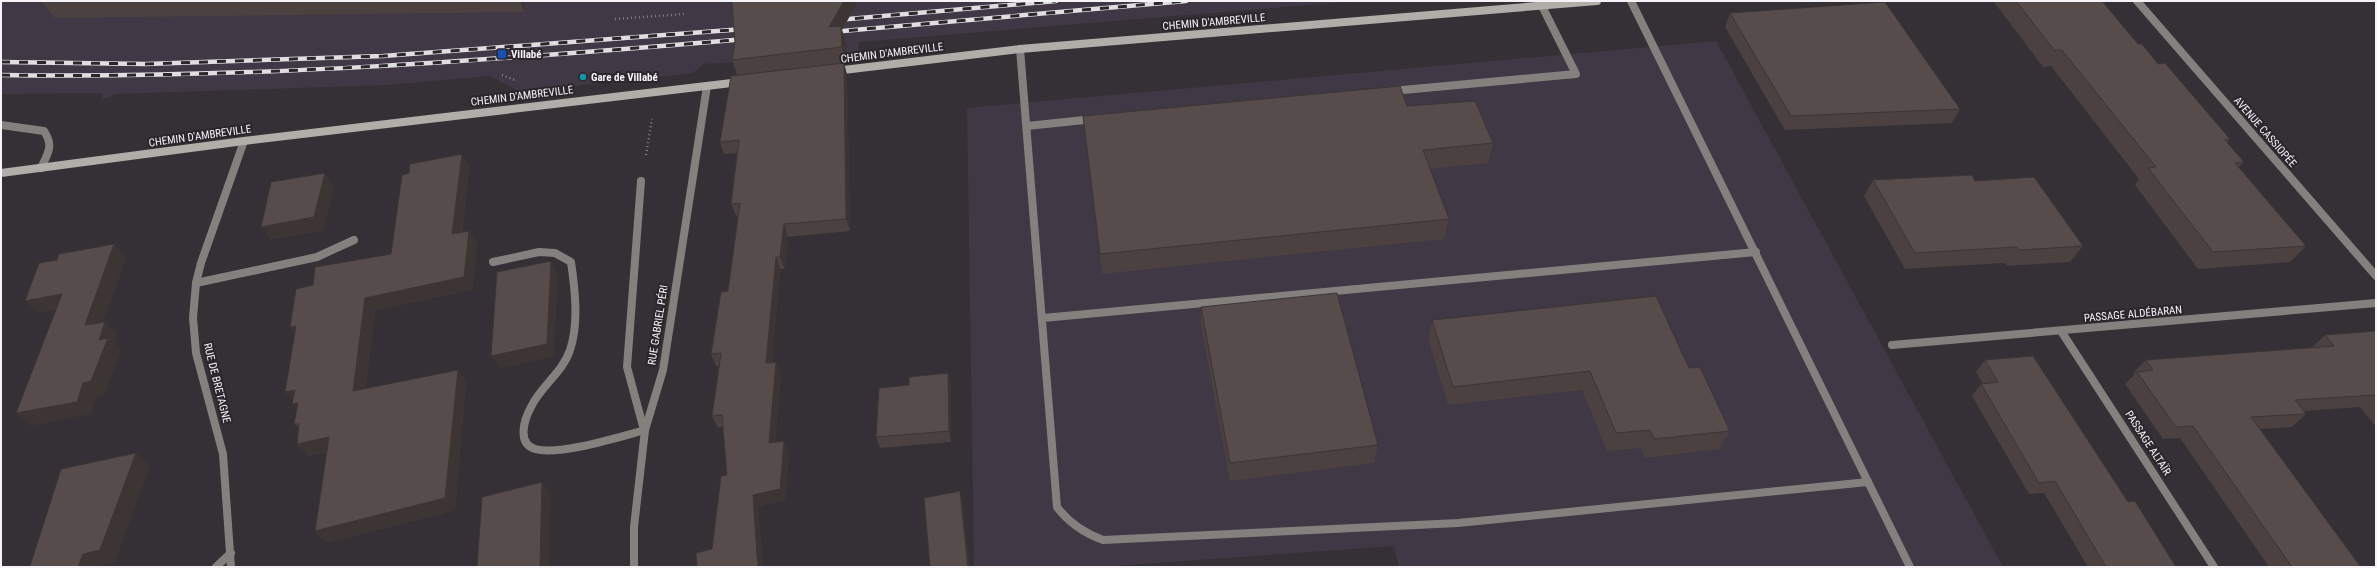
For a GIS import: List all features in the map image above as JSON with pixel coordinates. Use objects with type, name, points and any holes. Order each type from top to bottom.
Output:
[{"type":"street","name":"CHEMIN D'AMBREVILLE","points":[[826,72],[1020,50],[1597,1]]},
{"type":"street","points":[[1631,1],[1910,567]]},
{"type":"street","name":"AVENUE CASSIOPÉE","points":[[2138,1],[2376,276]]},
{"type":"street","points":[[1385,92],[1576,74],[1542,6]]},
{"type":"street","points":[[1020,50],[1043,318],[1057,507],[1065,519],[1078,528],[1103,540],[1458,523],[1868,482]]},
{"type":"street","name":"CHEMIN D'AMBREVILLE","points":[[1,173],[244,141],[748,81]]},
{"type":"street","name":"RUE GABRIEL PÉRI","points":[[634,567],[634,527],[644,430],[663,370],[707,86]]},
{"type":"street","points":[[1027,126],[1106,118]]},
{"type":"street","points":[[1,125],[44,131],[50,140],[49,152],[41,168]]},
{"type":"street","name":"RUE DE BRETAGNE","points":[[231,567],[224,454],[196,353],[193,318],[196,283],[244,141]]},
{"type":"street","points":[[493,262],[539,252],[555,253],[571,262],[575,283],[571,349],[547,381],[527,413],[523,427],[526,441],[535,449],[570,449],[644,430],[626,367],[641,181]]},
{"type":"street","points":[[196,283],[317,257],[354,240]]},
{"type":"street","points":[[1043,318],[1756,252]]},
{"type":"street","name":"PASSAGE ALDÉBARAN","points":[[1892,345],[2376,303]]},
{"type":"street","name":"PASSAGE ALTAÏR","points":[[2061,331],[2214,567]]},
{"type":"street","points":[[216,567],[231,553]]},
{"type":"path","points":[[615,19],[684,14]]},
{"type":"path","points":[[641,181],[653,114]]},
{"type":"shaded area","points":[[1,1],[1357,1],[859,42],[858,55],[703,64],[693,73],[528,91],[519,91],[489,76],[387,85],[116,94],[102,100],[102,93],[1,94]]},
{"type":"shaded area","points":[[1716,41],[2003,567],[1399,567],[1394,546],[1100,567],[974,567],[967,108]]},
{"type":"building","points":[[732,1],[844,1],[829,27],[841,26],[842,47],[732,60],[735,43]]},
{"type":"building","points":[[2016,1],[2102,1],[2138,44],[2142,44],[2158,64],[2165,63],[2230,139],[2225,140],[2244,162],[2235,163],[2306,246],[2213,252],[2148,168],[2156,167],[2062,50],[2054,50]]},
{"type":"building","points":[[1885,2],[1960,109],[1791,116],[1730,13]]},
{"type":"building","points":[[844,63],[846,219],[784,224],[780,257],[776,257],[766,363],[776,362],[769,443],[784,441],[780,489],[753,495],[758,567],[697,567],[696,553],[712,549],[721,476],[727,475],[722,415],[712,416],[721,353],[711,354],[721,292],[728,291],[740,203],[731,204],[739,140],[720,142],[731,76]]},
{"type":"building","points":[[1400,86],[1407,106],[1475,101],[1493,143],[1423,150],[1449,219],[1100,254],[1083,116]]},
{"type":"building","points":[[462,154],[452,234],[469,231],[464,277],[365,298],[353,391],[458,370],[445,498],[315,531],[329,437],[297,444],[299,424],[294,424],[298,403],[292,404],[295,390],[285,392],[296,326],[290,327],[296,289],[313,285],[315,267],[391,254],[402,175],[409,173],[410,164]]},
{"type":"building","points":[[325,173],[314,217],[261,227],[271,182]]},
{"type":"building","points":[[1972,175],[1975,181],[2034,177],[2083,246],[2020,250],[2016,247],[1915,253],[1873,180]]},
{"type":"building","points":[[114,244],[85,325],[105,322],[99,340],[108,338],[91,381],[83,383],[77,402],[16,413],[62,294],[25,301],[39,263],[57,260],[59,254]]},
{"type":"building","points":[[551,261],[547,344],[491,356],[497,272]]},
{"type":"building","points":[[1337,293],[1378,445],[1230,463],[1201,307]]},
{"type":"building","points":[[1656,296],[1689,368],[1700,367],[1730,431],[1654,439],[1650,430],[1616,433],[1590,371],[1453,387],[1432,320]]},
{"type":"building","points":[[2376,331],[2376,397],[2375,395],[2295,400],[2306,414],[2251,417],[2360,566],[2292,567],[2193,426],[2176,427],[2137,372],[2153,370],[2146,360],[2334,346],[2325,335]]},
{"type":"building","points":[[2033,356],[2128,502],[2135,501],[2176,567],[2106,567],[2055,481],[2039,483],[1981,384],[1998,382],[1985,360]]},
{"type":"building","points":[[948,373],[949,431],[876,437],[879,388],[909,385],[909,377]]},
{"type":"building","points":[[136,453],[100,550],[83,554],[78,567],[25,567],[30,566],[61,469]]},
{"type":"building","points":[[542,482],[540,567],[477,567],[482,497]]},
{"type":"building","points":[[960,491],[968,567],[930,567],[924,498]]},
{"type":"railway","points":[[837,20],[1056,1]]},
{"type":"railway","points":[[831,32],[1186,1]]},
{"type":"railway","points":[[1,62],[146,64],[383,56],[744,29]]},
{"type":"railway","points":[[1,75],[188,74],[281,71],[467,61],[746,39]]},
{"type":"place","name":"Villabé","points":[[502,54]]},
{"type":"place","name":"Gare de Villabé","points":[[583,77]]}]
